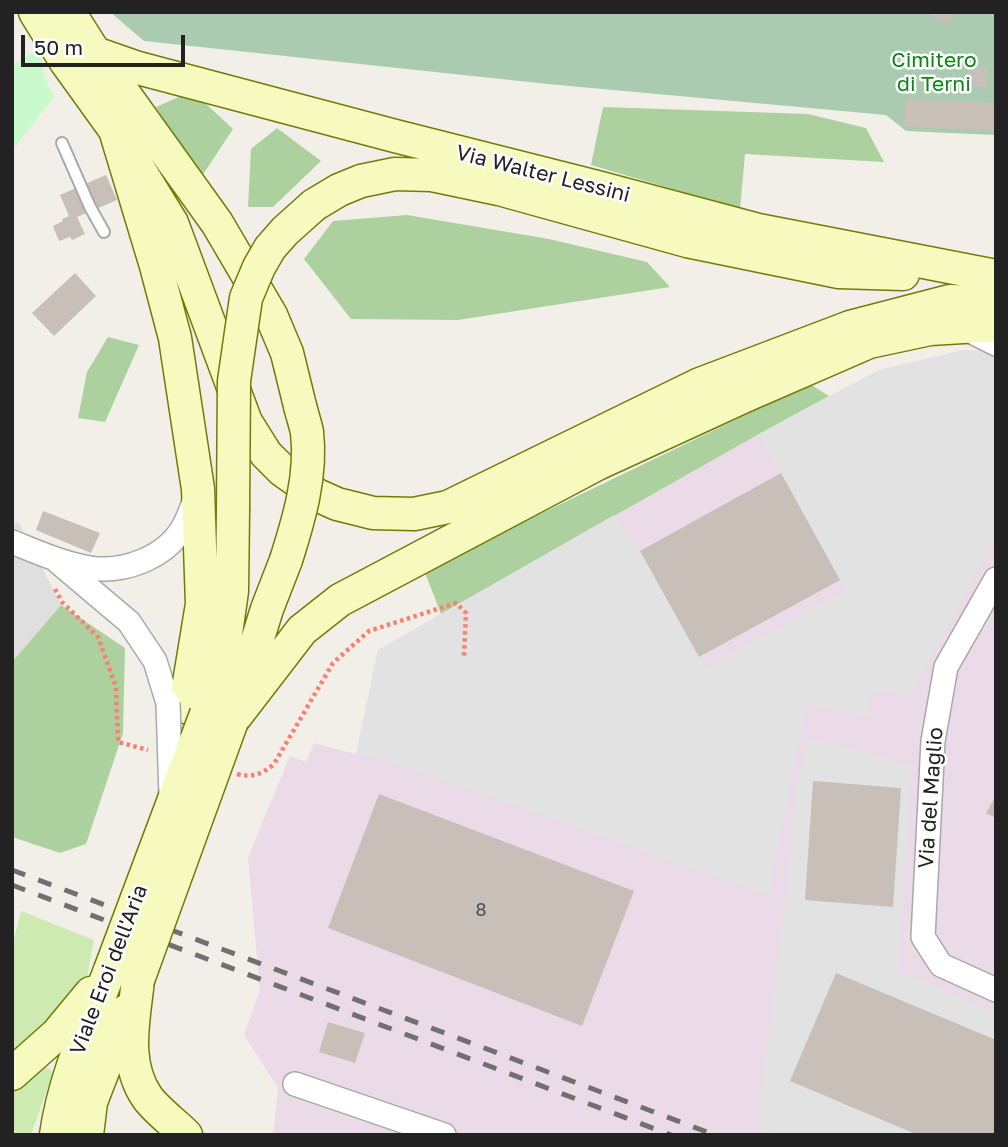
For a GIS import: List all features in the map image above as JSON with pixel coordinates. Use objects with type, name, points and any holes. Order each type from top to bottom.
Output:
[{"type":"main road","points":[[35,12],[66,62],[115,130],[172,223],[246,422],[266,454],[282,470],[317,495],[338,504],[373,513],[414,514],[448,507],[700,384],[850,327],[950,302],[996,303]]},
{"type":"main road","points":[[69,12],[95,53],[217,223],[271,315],[287,353],[307,432],[306,485],[297,528],[267,609],[198,711],[184,811]]},
{"type":"main road","name":"Via Walter Lessini","points":[[95,53],[138,68],[758,230],[996,276]]},
{"type":"main road","points":[[115,130],[175,338],[198,489],[202,604],[198,711],[184,811]]},
{"type":"main road","name":"Via Walter Lessini","points":[[198,711],[223,655],[232,591],[234,381],[246,298],[258,267],[270,248],[314,205],[339,190],[361,181],[395,174],[432,175],[499,189],[687,241],[839,272],[996,276]]},
{"type":"main road","points":[[198,711],[340,600],[597,464],[869,342],[930,329],[996,325]]},
{"type":"main road","name":"Viale Eroi dell'Aria","points":[[87,1135],[91,1102],[111,1046],[124,975],[184,811]]},
{"type":"main road","points":[[12,1074],[124,975]]},
{"type":"main road","points":[[124,975],[136,1075],[147,1098],[186,1135]]},
{"type":"main road","name":"Viale Eroi dell'Aria","points":[[56,1135],[60,1107],[77,1052],[124,975]]},
{"type":"street","points":[[961,327],[996,344]]},
{"type":"street","points":[[12,542],[53,558],[91,568],[118,568],[144,561],[164,548],[181,531],[198,489]]},
{"type":"street","points":[[53,558],[129,622],[155,661],[198,711]]},
{"type":"street","name":"Via del Maglio","points":[[996,579],[946,667],[933,741],[923,937],[940,965],[996,990]]},
{"type":"street","points":[[295,1084],[444,1135]]},
{"type":"lane","points":[[80,12],[95,53]]},
{"type":"lane","points":[[62,143],[104,232]]},
{"type":"shaded area","points":[[964,350],[996,350],[996,1135],[273,1135],[278,1088],[244,1035],[260,990],[248,857],[290,756],[306,762],[314,743],[356,754],[378,650],[759,434],[879,370]]},
{"type":"shaded area","points":[[964,350],[983,351],[996,362],[996,538],[908,699],[887,689],[874,693],[867,704],[871,716],[807,705],[768,895],[396,763],[356,754],[378,650],[614,515],[640,551],[705,668],[846,591],[759,434],[879,370]]},
{"type":"shaded area","points":[[12,521],[19,523],[61,605],[12,662]]},
{"type":"shaded area","points":[[809,738],[911,765],[899,971],[996,1013],[996,1040],[918,1135],[785,1135],[757,1124],[787,886],[795,795]],"holes":[[[813,781],[901,788],[892,907],[805,900]]]},
{"type":"green space","name":"Cimitero di Terni","points":[[110,12],[996,12],[996,135],[906,131],[886,115],[548,84],[144,41]]},
{"type":"green space","points":[[39,48],[44,76],[54,97],[12,151],[12,66]]},
{"type":"green space","points":[[192,91],[233,129],[200,179],[156,107]]},
{"type":"green space","points":[[603,107],[808,114],[866,128],[884,162],[745,154],[740,209],[591,165]]},
{"type":"green space","points":[[277,128],[321,161],[273,207],[248,207],[251,149]]},
{"type":"green space","points":[[407,215],[549,239],[647,262],[670,287],[458,320],[351,319],[304,259],[333,221]]},
{"type":"green space","points":[[108,337],[139,345],[105,422],[78,418],[87,372]]},
{"type":"green space","points":[[810,384],[829,396],[441,614],[424,570]]},
{"type":"green space","points":[[61,605],[125,648],[123,733],[86,844],[60,853],[12,837],[12,662]]},
{"type":"green space","points":[[21,911],[94,940],[86,983],[12,1064],[12,947]]},
{"type":"green space","points":[[41,1063],[53,1072],[31,1135],[12,1135],[12,1087]]},
{"type":"building","points":[[925,12],[955,12],[947,26]]},
{"type":"building","points":[[968,66],[987,67],[986,87],[967,86]]},
{"type":"building","points":[[905,99],[996,103],[996,131],[904,127]]},
{"type":"building","points":[[106,175],[117,200],[77,217],[85,234],[72,240],[70,237],[59,241],[53,226],[69,216],[60,195]]},
{"type":"building","points":[[75,273],[96,296],[54,336],[32,313]]},
{"type":"building","points":[[781,473],[840,580],[699,657],[640,551]]},
{"type":"building","points":[[43,511],[100,533],[91,553],[36,530]]},
{"type":"building","points":[[813,781],[901,788],[893,907],[805,900]]},
{"type":"building","points":[[379,794],[634,891],[582,1026],[328,928]]},
{"type":"building","points":[[996,796],[996,818],[986,813]]},
{"type":"building","points":[[836,973],[996,1040],[996,1135],[918,1135],[790,1081]]},
{"type":"building","points":[[328,1022],[365,1033],[355,1063],[319,1052]]},
{"type":"railway","points":[[12,870],[715,1135]]},
{"type":"railway","points":[[12,885],[671,1135]]}]
